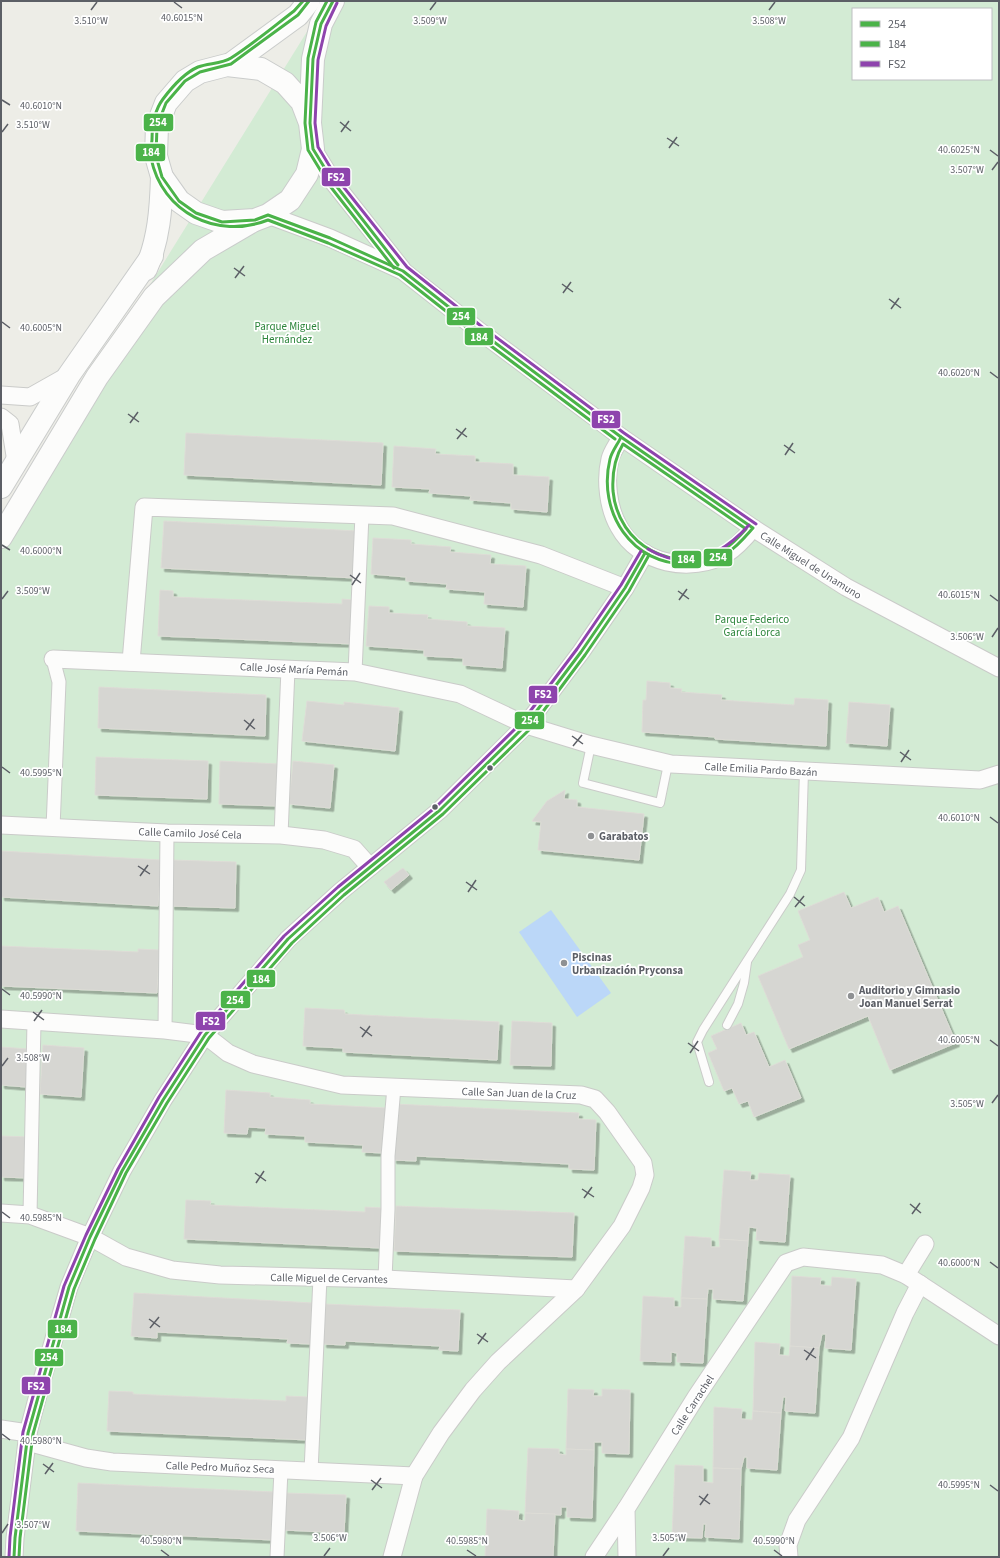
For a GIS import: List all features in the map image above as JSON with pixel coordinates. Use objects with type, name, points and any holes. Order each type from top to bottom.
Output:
[{"type":"main road","points":[[97,377],[152,256],[161,215],[162,177],[156,156],[157,126],[166,103],[186,81],[200,72],[231,64],[298,15],[309,1]]},
{"type":"main road","points":[[1,537],[97,377],[154,297],[203,250],[290,200],[307,174],[313,149],[310,123],[313,58],[321,24],[333,1]]},
{"type":"main road","points":[[231,64],[261,69],[285,83],[302,102],[310,123]]},
{"type":"main road","points":[[162,177],[179,201],[196,213],[222,222],[262,217]]},
{"type":"main road","points":[[1,487],[69,374],[152,256]]},
{"type":"street","points":[[313,149],[334,183],[403,271]]},
{"type":"street","points":[[262,217],[330,238],[403,271]]},
{"type":"street","name":"Calle Miguel de Unamuno","points":[[403,271],[478,330],[621,437],[753,528],[846,588],[999,668]]},
{"type":"street","points":[[1,395],[30,397],[69,374]]},
{"type":"street","points":[[1,417],[10,424],[16,462]]},
{"type":"street","points":[[621,437],[610,457],[607,478],[610,505],[619,527],[632,543],[645,553],[662,561],[686,565],[709,561],[726,554],[742,541],[753,528]]},
{"type":"street","points":[[131,662],[144,507],[394,516],[541,555],[625,588]]},
{"type":"street","points":[[355,672],[362,515]]},
{"type":"street","points":[[14,1557],[15,1538],[28,1438],[42,1380],[69,1287],[90,1237],[122,1171],[164,1100],[206,1035],[288,939],[370,867],[440,810],[526,725],[581,652],[625,588],[645,553]]},
{"type":"street","points":[[53,659],[58,682],[53,828]]},
{"type":"street","name":"Calle José María Pemán","points":[[53,659],[355,672],[460,694],[526,725]]},
{"type":"street","points":[[281,836],[288,669]]},
{"type":"street","name":"Calle Emilia Pardo Bazán","points":[[526,725],[592,745],[668,764],[980,780],[999,774]]},
{"type":"street","name":"Calle Camilo José Cela","points":[[1,825],[167,833],[281,836],[324,840],[354,849],[370,867]]},
{"type":"street","points":[[165,1030],[167,833]]},
{"type":"street","points":[[1,1020],[165,1030],[206,1035]]},
{"type":"street","points":[[30,1215],[34,1022]]},
{"type":"street","name":"Calle San Juan de la Cruz","points":[[206,1035],[228,1053],[254,1064],[342,1085],[581,1095],[595,1099],[607,1112],[643,1163],[645,1175],[641,1188],[622,1226],[576,1289],[498,1362],[473,1390],[441,1433],[414,1476],[392,1557]]},
{"type":"street","points":[[385,1279],[388,1209],[388,1156],[394,1087]]},
{"type":"street","name":"Calle Miguel de Cervantes","points":[[1,1213],[30,1215],[90,1237],[126,1257],[172,1270],[220,1275],[385,1279],[576,1289]]},
{"type":"street","points":[[925,1244],[906,1275],[999,1336]]},
{"type":"street","name":"Calle Carrachel","points":[[594,1557],[696,1397],[786,1263],[803,1257],[825,1259],[882,1265],[906,1275]]},
{"type":"street","points":[[311,1471],[320,1278]]},
{"type":"street","points":[[788,1557],[788,1545],[796,1520],[851,1438],[905,1313],[920,1284]]},
{"type":"street","name":"Calle Pedro Muñoz Seca","points":[[1,1429],[86,1458],[112,1462],[414,1476]]},
{"type":"street","points":[[277,1557],[281,1470]]},
{"type":"street","points":[[626,1509],[628,1557]]},
{"type":"lane","points":[[592,745],[582,783],[660,803],[668,764]]},
{"type":"lane","points":[[709,1082],[697,1042],[703,1030],[790,894],[801,870],[804,771]]},
{"type":"lane","points":[[727,1025],[738,1004],[748,960]]},
{"type":"green space","points":[[326,1],[999,1],[999,1557],[1,1557],[1,525]]},
{"type":"water","name":"Piscinas Urbanización Pryconsa","points":[[551,910],[611,993],[577,1017],[519,932]]},
{"type":"building","points":[[186,433],[383,443],[381,485],[184,475]]},
{"type":"building","points":[[394,446],[436,449],[435,454],[475,456],[475,462],[513,464],[513,475],[549,477],[547,512],[511,509],[511,503],[470,500],[471,496],[429,493],[430,489],[392,487]]},
{"type":"building","points":[[164,521],[358,531],[355,578],[161,568]]},
{"type":"building","points":[[373,538],[411,540],[411,544],[451,547],[450,552],[491,555],[490,564],[526,566],[523,607],[484,604],[485,592],[446,589],[447,584],[406,581],[406,577],[371,574]]},
{"type":"building","points":[[160,590],[173,591],[173,597],[342,604],[342,599],[354,600],[353,644],[158,636]]},
{"type":"building","points":[[369,606],[389,607],[389,613],[428,615],[427,619],[467,622],[467,626],[505,628],[502,668],[463,665],[463,658],[424,656],[424,650],[366,646]]},
{"type":"building","points":[[647,681],[670,683],[670,688],[682,689],[681,692],[722,695],[721,700],[794,705],[795,698],[828,700],[826,746],[715,739],[715,737],[642,732],[643,700],[646,700]]},
{"type":"building","points":[[99,687],[266,695],[265,736],[98,728]]},
{"type":"building","points":[[307,701],[344,705],[344,702],[399,708],[395,751],[302,741]]},
{"type":"building","points":[[849,702],[890,705],[887,746],[846,743]]},
{"type":"building","points":[[96,757],[208,761],[207,799],[95,795]]},
{"type":"building","points":[[220,761],[279,764],[277,806],[219,804]]},
{"type":"building","points":[[293,761],[334,765],[330,808],[289,804]]},
{"type":"building","name":"Garabatos","points":[[565,790],[564,799],[577,800],[577,807],[644,814],[639,860],[538,850],[541,822],[532,821],[547,801]]},
{"type":"building","points":[[1,851],[161,860],[158,906],[1,897]]},
{"type":"building","points":[[172,860],[236,862],[235,908],[171,906]]},
{"type":"building","points":[[403,868],[409,875],[391,890],[384,882]]},
{"type":"building","name":"Auditorio y Gimnasio Joan Manuel Serrat","points":[[844,892],[851,908],[878,897],[884,912],[898,906],[956,1043],[890,1070],[868,1016],[789,1049],[758,976],[803,957],[798,945],[810,940],[798,911]]},
{"type":"building","points":[[1,946],[138,952],[138,949],[159,950],[157,993],[1,986]]},
{"type":"building","points":[[305,1008],[344,1010],[345,1014],[499,1022],[497,1060],[343,1052],[343,1048],[303,1046]]},
{"type":"building","points":[[512,1021],[552,1023],[551,1066],[510,1065]]},
{"type":"building","points":[[741,1023],[746,1035],[754,1032],[769,1067],[785,1060],[801,1098],[754,1117],[748,1101],[739,1104],[732,1088],[724,1091],[708,1053],[717,1049],[711,1036]]},
{"type":"building","points":[[43,1045],[84,1048],[81,1097],[40,1094]]},
{"type":"building","points":[[1,1047],[28,1049],[26,1087],[1,1085]]},
{"type":"building","points":[[226,1090],[270,1093],[270,1097],[310,1100],[310,1104],[387,1108],[384,1153],[362,1152],[363,1145],[305,1142],[305,1136],[265,1134],[266,1128],[248,1127],[247,1134],[224,1133]]},
{"type":"building","points":[[395,1104],[579,1113],[578,1119],[596,1120],[594,1170],[569,1169],[569,1164],[416,1156],[416,1161],[393,1160]]},
{"type":"building","points":[[1,1136],[30,1137],[29,1178],[1,1177]]},
{"type":"building","points":[[724,1170],[751,1172],[750,1180],[758,1180],[759,1173],[790,1175],[785,1242],[756,1240],[757,1228],[749,1227],[748,1241],[719,1239]]},
{"type":"building","points":[[186,1200],[211,1201],[210,1205],[365,1212],[365,1207],[383,1208],[381,1248],[184,1239]]},
{"type":"building","points":[[396,1206],[574,1213],[572,1257],[394,1251]]},
{"type":"building","points":[[685,1236],[711,1238],[711,1247],[720,1247],[719,1239],[748,1241],[743,1301],[713,1299],[713,1289],[708,1289],[707,1299],[681,1298]]},
{"type":"building","points":[[792,1276],[821,1278],[820,1285],[831,1286],[832,1277],[856,1279],[851,1350],[825,1348],[826,1334],[822,1334],[819,1348],[790,1346]]},
{"type":"building","points":[[134,1293],[313,1303],[311,1344],[287,1343],[288,1339],[157,1332],[157,1338],[131,1336]]},
{"type":"building","points":[[643,1296],[674,1298],[674,1307],[681,1307],[681,1298],[707,1299],[703,1363],[677,1362],[677,1353],[671,1352],[671,1362],[640,1361]]},
{"type":"building","points":[[325,1304],[460,1310],[458,1351],[439,1350],[440,1346],[345,1341],[345,1345],[323,1344]]},
{"type":"building","points":[[755,1342],[780,1344],[779,1355],[789,1356],[790,1346],[819,1348],[815,1413],[785,1411],[786,1397],[783,1397],[781,1413],[753,1411]]},
{"type":"building","points":[[568,1389],[594,1390],[593,1396],[602,1396],[602,1389],[630,1390],[629,1454],[602,1453],[602,1442],[594,1442],[594,1450],[566,1449]]},
{"type":"building","points":[[109,1391],[133,1392],[133,1394],[286,1401],[286,1396],[309,1397],[308,1440],[107,1431]]},
{"type":"building","points":[[714,1407],[742,1409],[741,1419],[752,1420],[753,1411],[781,1413],[777,1470],[747,1468],[747,1457],[744,1457],[741,1469],[713,1468]]},
{"type":"building","points":[[528,1448],[559,1449],[559,1454],[566,1455],[566,1449],[594,1450],[592,1518],[567,1517],[567,1507],[561,1507],[561,1515],[525,1513]]},
{"type":"building","points":[[675,1465],[703,1466],[703,1482],[713,1483],[713,1468],[741,1469],[739,1539],[705,1537],[706,1524],[703,1524],[702,1538],[672,1537]]},
{"type":"building","points":[[78,1483],[275,1492],[273,1540],[76,1531]]},
{"type":"building","points":[[286,1493],[346,1495],[344,1533],[284,1530]]},
{"type":"building","points":[[487,1509],[519,1511],[518,1520],[525,1521],[525,1513],[555,1514],[553,1557],[485,1557]]},
{"type":"transit line","name":"184","points":[[303,1],[294,11],[231,58],[198,67],[188,73],[174,85],[163,99],[157,108],[154,119],[152,129],[151,158],[157,177],[167,194],[179,207],[194,217],[211,224],[230,226],[249,225],[268,220],[328,243],[400,275],[475,334],[615,439]]},
{"type":"transit line","name":"254","points":[[309,1],[298,15],[231,64],[200,72],[185,81],[166,103],[157,126],[156,156],[162,177],[179,201],[196,213],[222,222],[255,220],[268,215],[330,238],[403,271],[478,330],[621,437]]},
{"type":"transit line","name":"184","points":[[327,1],[316,22],[308,58],[305,123],[308,150],[330,186],[394,268]]},
{"type":"transit line","name":"254","points":[[333,1],[321,24],[313,59],[310,123],[313,149],[334,183],[398,265]]},
{"type":"transit line","name":"FS2","points":[[337,3],[326,26],[318,60],[315,123],[318,147],[338,180],[407,267],[481,326],[624,433],[756,524]]},
{"type":"transit line","name":"254","points":[[621,437],[753,528],[731,551],[699,563],[689,564],[669,562],[651,556],[636,546],[623,532],[614,516],[609,498],[607,479],[610,459],[621,437]]},
{"type":"transit line","name":"184","points":[[623,444],[746,529],[726,548],[705,557],[686,559],[668,557],[652,551],[637,541],[626,527],[617,510],[613,491],[613,473],[623,444]]},
{"type":"transit line","name":"FS2","points":[[648,549],[662,556],[676,559],[690,560],[703,557],[727,545],[749,525]]},
{"type":"transit line","name":"FS2","points":[[9,1557],[10,1537],[23,1432],[64,1286],[86,1235],[118,1169],[159,1097],[201,1032],[284,936],[338,887],[437,806],[522,722],[577,649],[621,585],[641,551]]},
{"type":"transit line","name":"254","points":[[14,1557],[28,1433],[69,1287],[90,1237],[122,1171],[163,1100],[205,1035],[288,939],[341,891],[440,810],[526,725],[581,652],[625,588],[645,553]]},
{"type":"transit line","name":"184","points":[[19,1557],[33,1434],[74,1289],[95,1239],[126,1173],[167,1103],[209,1038],[292,943],[344,895],[443,814],[530,729],[585,655],[629,591],[649,555]]},
{"type":"place","name":"Garabatos","points":[[591,836]]},
{"type":"place","name":"Piscinas Urbanización Pryconsa","points":[[564,963]]},
{"type":"place","name":"Auditorio y Gimnasio Joan Manuel Serrat","points":[[851,996]]},
{"type":"park label","name":"Parque Miguel Hernández","points":[[287,332]]},
{"type":"park label","name":"Parque Federico García Lorca","points":[[752,625]]}]
